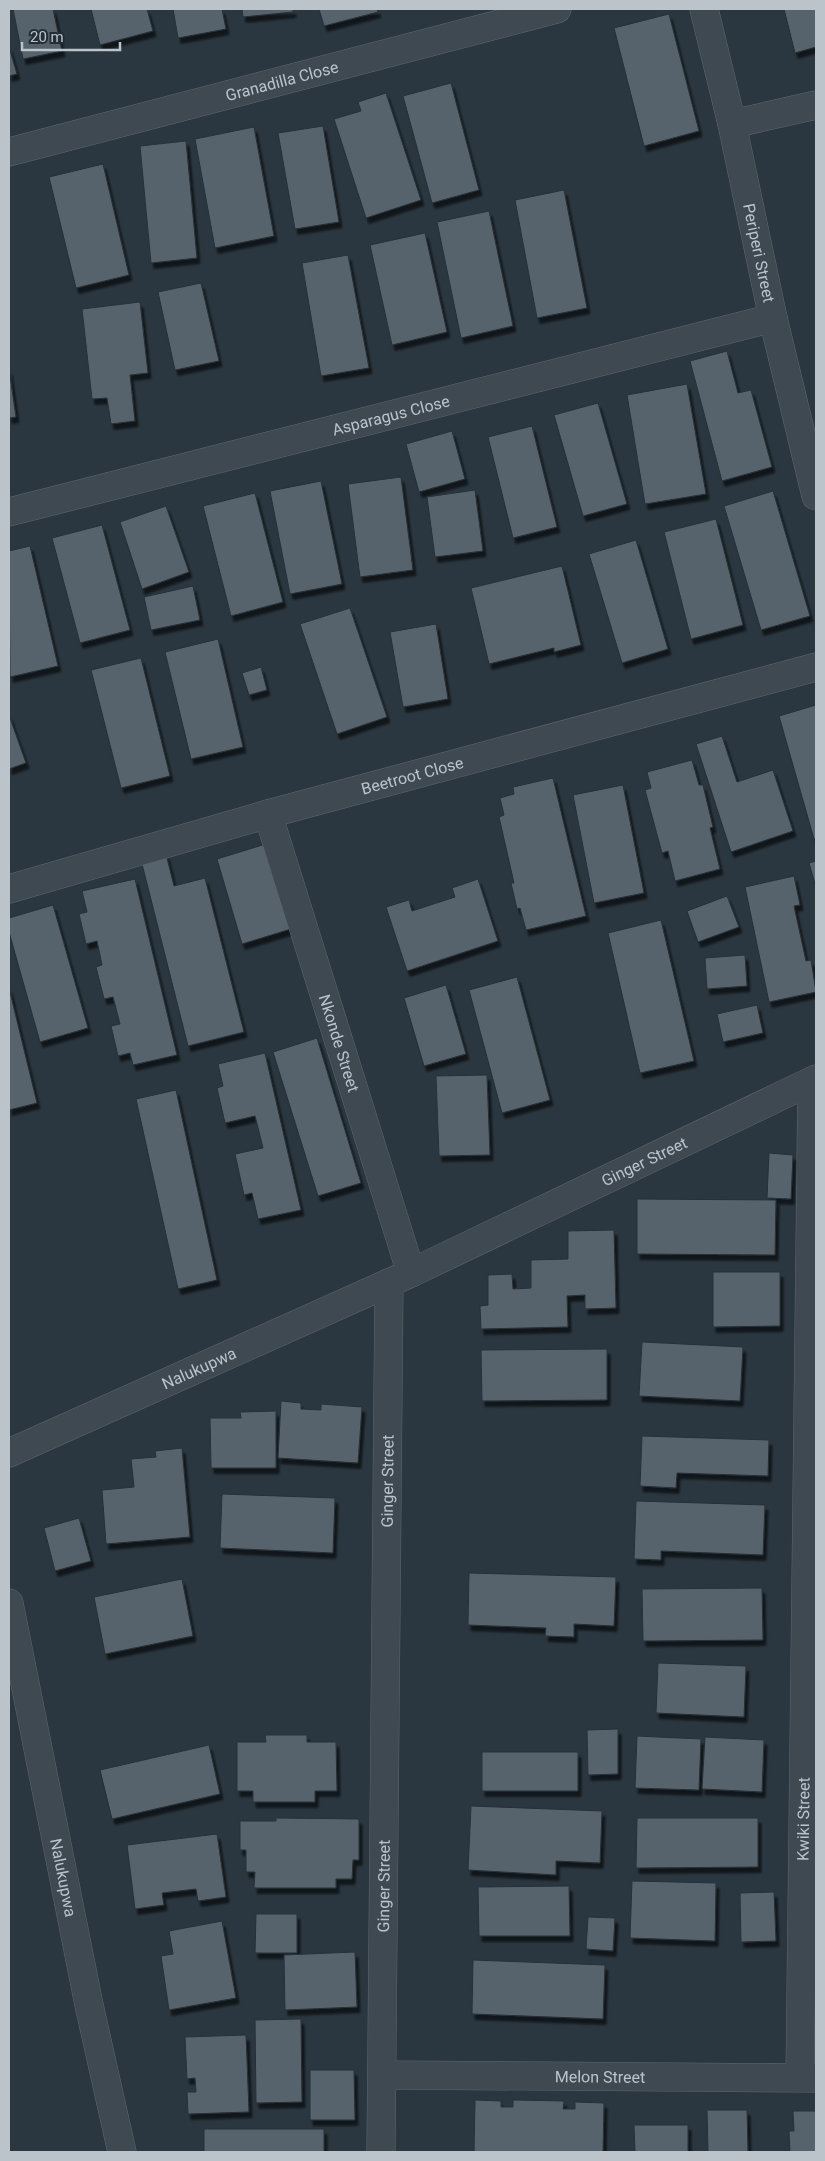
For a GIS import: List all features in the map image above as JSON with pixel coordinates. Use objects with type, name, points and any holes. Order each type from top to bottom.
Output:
[{"type":"street","name":"Granadilla Close","points":[[9,152],[557,9]]},
{"type":"street","name":"Periperi Street","points":[[704,9],[732,124],[773,318],[816,496]]},
{"type":"street","points":[[732,124],[816,105]]},
{"type":"street","name":"Asparagus Close","points":[[9,512],[773,318]]},
{"type":"street","name":"Beetroot Close","points":[[9,889],[268,814],[816,667]]},
{"type":"street","name":"Nkonde Street","points":[[268,814],[400,1278]]},
{"type":"street","name":"Ginger Street","points":[[381,2152],[400,1278],[814,1080]]},
{"type":"street","name":"Kwiki Street","points":[[808,2078],[814,1080]]},
{"type":"street","name":"Nalukupwa","points":[[9,1453],[400,1278]]},
{"type":"street","name":"Nalukupwa","points":[[9,1603],[89,2004],[122,2152]]},
{"type":"street","name":"Melon Street","points":[[384,2075],[808,2078]]},
{"type":"building","points":[[13,9],[53,9],[62,51],[23,59]]},
{"type":"building","points":[[91,9],[147,9],[153,31],[100,45]]},
{"type":"building","points":[[173,9],[222,9],[226,29],[178,38]]},
{"type":"building","points":[[242,9],[293,9],[293,12],[243,17]]},
{"type":"building","points":[[319,9],[377,9],[378,12],[324,26]]},
{"type":"building","points":[[784,9],[816,9],[816,47],[795,53]]},
{"type":"building","points":[[669,14],[699,131],[644,146],[614,28]]},
{"type":"building","points":[[9,47],[17,74],[9,76]]},
{"type":"building","points":[[451,83],[479,190],[432,203],[403,96]]},
{"type":"building","points":[[386,93],[421,200],[366,218],[334,119],[361,111],[358,102]]},
{"type":"building","points":[[323,126],[339,222],[295,229],[278,133]]},
{"type":"building","points":[[254,127],[274,236],[215,248],[195,139]]},
{"type":"building","points":[[186,141],[197,258],[151,263],[140,146]]},
{"type":"building","points":[[103,164],[129,275],[76,288],[49,177]]},
{"type":"building","points":[[564,190],[587,308],[537,318],[515,200]]},
{"type":"building","points":[[489,211],[513,326],[461,338],[437,222]]},
{"type":"building","points":[[425,233],[447,332],[392,345],[370,245]]},
{"type":"building","points":[[348,255],[369,368],[321,376],[302,263]]},
{"type":"building","points":[[201,283],[219,361],[175,370],[158,292]]},
{"type":"building","points":[[140,302],[148,373],[130,375],[135,421],[111,424],[107,398],[92,399],[82,309]]},
{"type":"building","points":[[727,351],[738,393],[751,390],[772,467],[722,481],[690,361]]},
{"type":"building","points":[[9,369],[16,417],[9,418]]},
{"type":"building","points":[[687,384],[706,494],[645,504],[627,395]]},
{"type":"building","points":[[598,403],[627,504],[583,516],[554,415]]},
{"type":"building","points":[[532,426],[557,527],[513,538],[488,437]]},
{"type":"building","points":[[452,431],[465,479],[419,492],[406,444]]},
{"type":"building","points":[[401,477],[413,570],[360,577],[348,484]]},
{"type":"building","points":[[321,481],[342,584],[290,594],[270,491]]},
{"type":"building","points":[[475,490],[483,551],[435,557],[427,497]]},
{"type":"building","points":[[773,491],[810,616],[761,630],[724,506]]},
{"type":"building","points":[[255,493],[283,602],[231,616],[203,506]]},
{"type":"building","points":[[166,506],[189,572],[142,589],[120,522]]},
{"type":"building","points":[[716,519],[743,625],[691,639],[664,532]]},
{"type":"building","points":[[102,525],[130,630],[80,643],[52,538]]},
{"type":"building","points":[[636,540],[668,649],[622,663],[589,554]]},
{"type":"building","points":[[30,546],[58,666],[10,677],[9,551]]},
{"type":"building","points":[[562,566],[581,645],[554,652],[554,648],[489,664],[471,588]]},
{"type":"building","points":[[193,586],[200,620],[151,630],[144,597]]},
{"type":"building","points":[[350,608],[387,717],[337,734],[300,624]]},
{"type":"building","points":[[436,624],[448,699],[403,707],[390,632]]},
{"type":"building","points":[[218,639],[243,747],[191,759],[165,652]]},
{"type":"building","points":[[141,658],[170,776],[121,788],[91,670]]},
{"type":"building","points":[[261,667],[267,690],[249,695],[242,673]]},
{"type":"building","points":[[816,705],[816,838],[814,839],[779,716]]},
{"type":"building","points":[[9,715],[26,763],[9,769]]},
{"type":"building","points":[[722,736],[737,782],[773,770],[793,831],[731,852],[696,744]]},
{"type":"building","points":[[692,760],[699,785],[703,785],[713,827],[710,828],[720,869],[675,881],[668,851],[662,853],[645,790],[651,788],[647,772]]},
{"type":"building","points":[[553,778],[586,916],[526,930],[520,908],[517,909],[511,883],[514,883],[499,817],[504,815],[500,798],[514,794],[513,787]]},
{"type":"building","points":[[623,785],[644,893],[594,903],[573,795]]},
{"type":"building","points":[[269,843],[294,928],[242,944],[217,859]]},
{"type":"building","points":[[166,854],[174,886],[205,878],[244,1032],[188,1046],[141,860]]},
{"type":"building","points":[[816,861],[816,887],[809,863]]},
{"type":"building","points":[[794,876],[800,905],[794,906],[806,961],[811,960],[816,992],[769,1002],[745,887]]},
{"type":"building","points":[[135,879],[177,1055],[133,1065],[130,1053],[118,1056],[111,1026],[120,1024],[113,997],[104,999],[96,967],[102,965],[97,941],[86,944],[79,914],[87,912],[82,891]]},
{"type":"building","points":[[478,879],[498,941],[407,971],[386,907],[409,900],[412,911],[455,897],[452,888]]},
{"type":"building","points":[[727,896],[739,927],[698,942],[687,911]]},
{"type":"building","points":[[53,905],[88,1028],[40,1042],[9,932],[9,918]]},
{"type":"building","points":[[661,920],[694,1061],[640,1073],[608,933]]},
{"type":"building","points":[[745,955],[747,986],[707,989],[705,958]]},
{"type":"building","points":[[517,977],[550,1100],[502,1113],[469,990]]},
{"type":"building","points":[[446,985],[466,1054],[424,1066],[404,998]]},
{"type":"building","points":[[9,988],[37,1103],[9,1110]]},
{"type":"building","points":[[757,1005],[763,1033],[723,1042],[717,1014]]},
{"type":"building","points":[[317,1038],[361,1183],[318,1196],[273,1052]]},
{"type":"building","points":[[265,1053],[301,1210],[258,1219],[252,1193],[244,1195],[235,1154],[263,1148],[255,1116],[225,1123],[217,1088],[223,1086],[218,1064]]},
{"type":"building","points":[[487,1075],[490,1155],[439,1156],[436,1076]]},
{"type":"building","points":[[176,1090],[217,1280],[178,1289],[136,1099]]},
{"type":"building","points":[[769,1153],[793,1155],[791,1199],[767,1198]]},
{"type":"building","points":[[637,1199],[776,1200],[775,1255],[637,1254]]},
{"type":"building","points":[[614,1230],[616,1308],[585,1309],[585,1295],[567,1296],[568,1327],[481,1329],[480,1306],[488,1305],[488,1275],[512,1274],[513,1289],[531,1288],[531,1260],[568,1259],[568,1231]]},
{"type":"building","points":[[713,1272],[780,1272],[780,1326],[713,1327]]},
{"type":"building","points":[[642,1342],[743,1347],[740,1401],[639,1396]]},
{"type":"building","points":[[607,1349],[607,1400],[482,1401],[481,1350]]},
{"type":"building","points":[[281,1401],[301,1403],[301,1409],[321,1410],[321,1404],[362,1407],[358,1463],[278,1458]]},
{"type":"building","points":[[276,1411],[276,1468],[211,1468],[210,1418],[241,1418],[240,1412]]},
{"type":"building","points":[[642,1436],[769,1440],[768,1476],[677,1473],[676,1488],[640,1486]]},
{"type":"building","points":[[182,1448],[190,1537],[106,1544],[102,1490],[134,1487],[131,1459],[156,1457],[155,1451]]},
{"type":"building","points":[[222,1494],[335,1498],[333,1553],[220,1548]]},
{"type":"building","points":[[636,1501],[765,1505],[763,1555],[661,1551],[661,1560],[634,1559]]},
{"type":"building","points":[[79,1518],[91,1561],[55,1571],[44,1528]]},
{"type":"building","points":[[469,1573],[616,1577],[614,1626],[574,1624],[574,1637],[545,1636],[546,1628],[468,1625]]},
{"type":"building","points":[[182,1579],[193,1636],[105,1654],[94,1597]]},
{"type":"building","points":[[762,1588],[763,1640],[643,1641],[642,1589]]},
{"type":"building","points":[[658,1663],[746,1666],[744,1717],[656,1713]]},
{"type":"building","points":[[618,1729],[618,1774],[588,1775],[587,1730]]},
{"type":"building","points":[[265,1735],[307,1735],[307,1742],[336,1742],[337,1791],[315,1791],[315,1802],[253,1802],[253,1791],[237,1791],[237,1742],[266,1742]]},
{"type":"building","points":[[637,1736],[701,1739],[699,1790],[635,1788]]},
{"type":"building","points":[[705,1737],[764,1740],[762,1792],[702,1789]]},
{"type":"building","points":[[209,1745],[220,1794],[112,1819],[100,1770]]},
{"type":"building","points":[[482,1752],[578,1752],[578,1791],[482,1791]]},
{"type":"building","points":[[471,1806],[602,1811],[600,1863],[556,1861],[556,1875],[468,1870]]},
{"type":"building","points":[[276,1818],[359,1819],[359,1860],[353,1860],[352,1879],[336,1879],[336,1888],[254,1888],[255,1872],[246,1872],[246,1850],[240,1850],[240,1821],[276,1821]]},
{"type":"building","points":[[637,1818],[758,1818],[758,1867],[636,1868]]},
{"type":"building","points":[[217,1834],[226,1897],[198,1901],[196,1889],[162,1893],[164,1905],[135,1909],[127,1845]]},
{"type":"building","points":[[632,1881],[716,1883],[715,1941],[630,1938]]},
{"type":"building","points":[[569,1886],[570,1936],[479,1936],[478,1887]]},
{"type":"building","points":[[774,1892],[776,1941],[741,1942],[740,1893]]},
{"type":"building","points":[[256,1914],[297,1914],[297,1953],[255,1953]]},
{"type":"building","points":[[588,1917],[615,1918],[613,1951],[586,1949]]},
{"type":"building","points":[[222,1921],[236,1998],[169,2010],[161,1956],[173,1954],[169,1931]]},
{"type":"building","points":[[355,1952],[357,2007],[285,2010],[284,1955]]},
{"type":"building","points":[[473,1960],[605,1965],[603,2019],[472,2014]]},
{"type":"building","points":[[301,2019],[302,2102],[256,2103],[255,2020]]},
{"type":"building","points":[[246,2035],[249,2112],[188,2114],[187,2092],[196,2092],[195,2078],[187,2079],[185,2037]]},
{"type":"building","points":[[310,2070],[354,2070],[355,2120],[310,2120]]},
{"type":"building","points":[[475,2100],[501,2101],[501,2107],[513,2107],[513,2100],[564,2101],[563,2109],[575,2109],[575,2102],[604,2103],[603,2152],[474,2152]]},
{"type":"building","points":[[707,2110],[747,2110],[748,2152],[708,2152]]},
{"type":"building","points":[[793,2111],[816,2111],[816,2152],[790,2152],[789,2131],[794,2131]]},
{"type":"building","points":[[634,2125],[688,2125],[688,2152],[635,2152]]},
{"type":"building","points":[[204,2129],[324,2129],[324,2152],[204,2152]]}]
